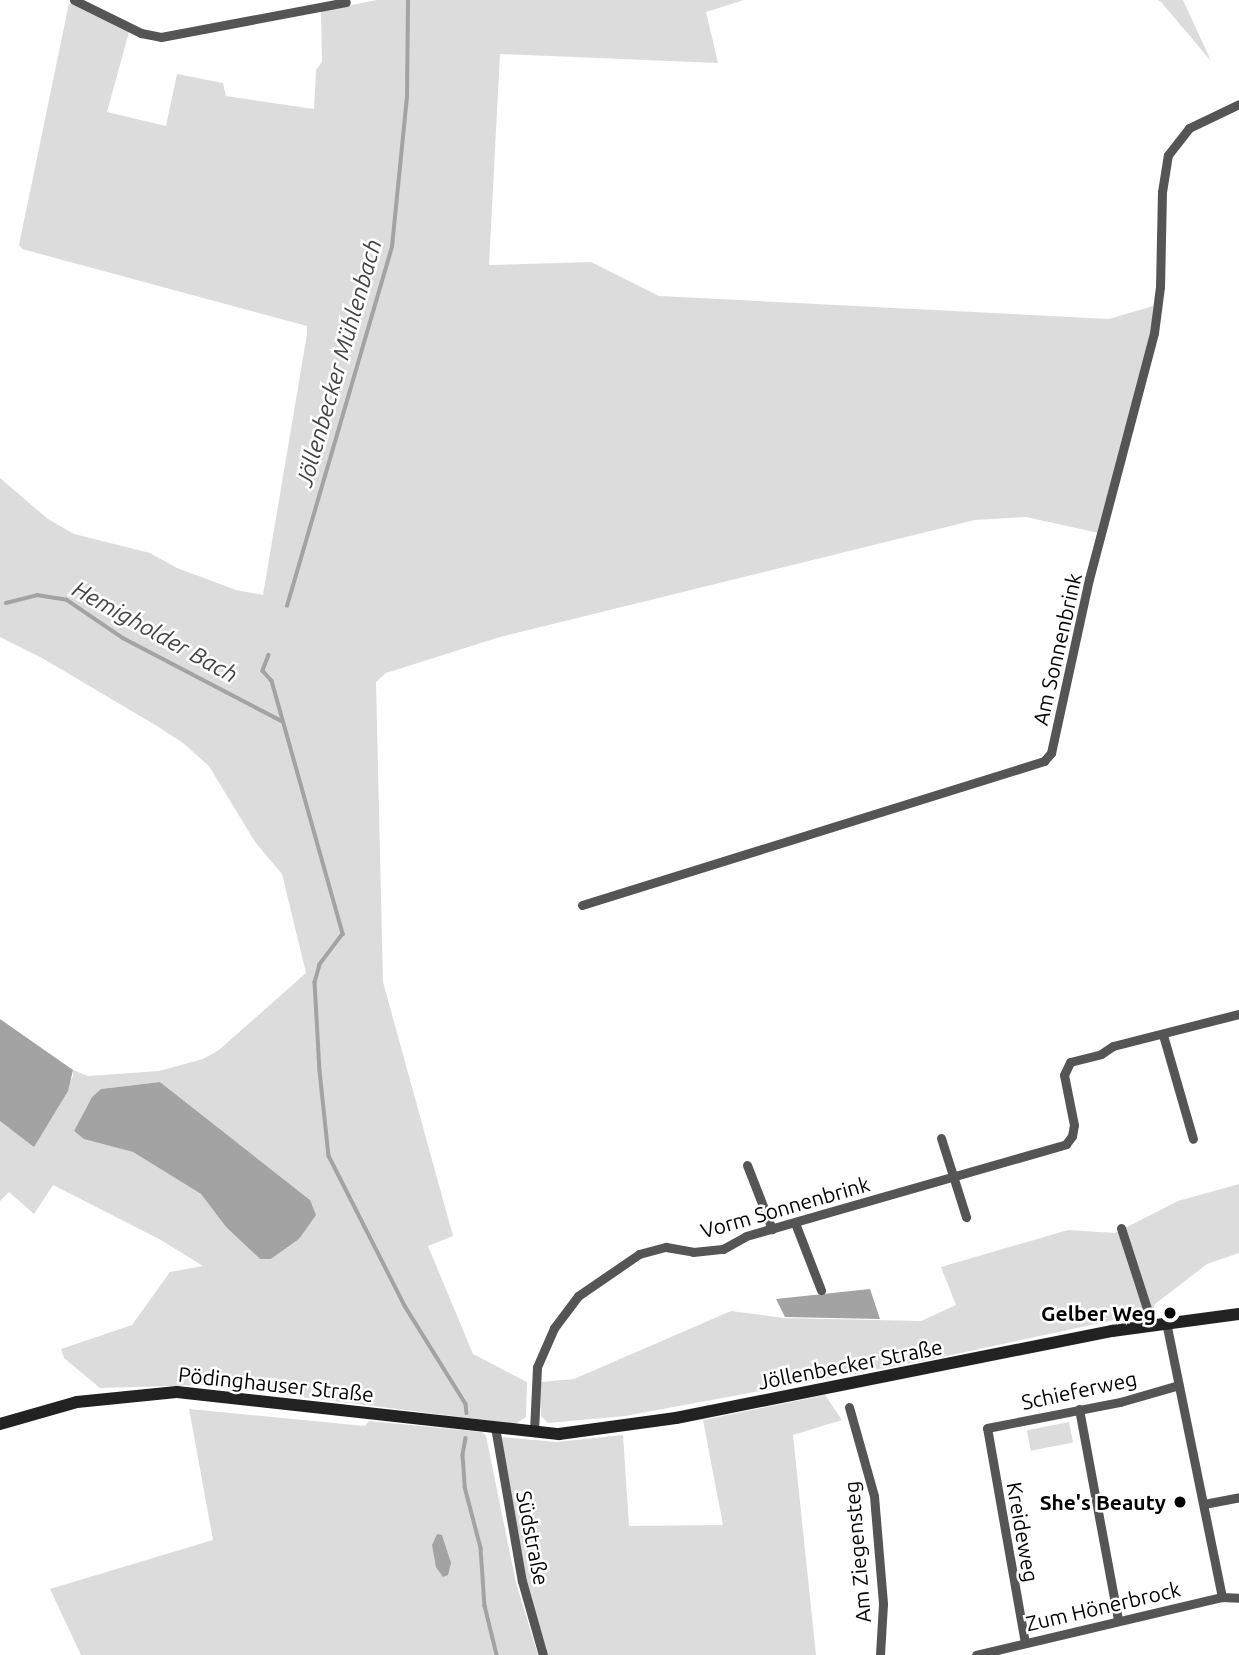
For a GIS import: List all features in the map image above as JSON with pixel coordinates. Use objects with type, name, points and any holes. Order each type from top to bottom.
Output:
[{"type":"main road","name":"Jöllenbecker Straße","points":[[467,1425],[559,1434],[676,1418],[1152,1324],[1239,1314]]},
{"type":"main road","name":"Pödinghauser Straße","points":[[0,1424],[77,1402],[177,1392],[467,1425]]},
{"type":"street","points":[[74,0],[141,33],[161,37],[346,2]]},
{"type":"street","name":"Am Sonnenbrink","points":[[582,905],[1044,761],[1052,753],[1095,561],[1154,333],[1160,287],[1162,192],[1168,155],[1189,128],[1239,104]]},
{"type":"street","points":[[1193,1139],[1163,1035],[1239,1014]]},
{"type":"street","name":"Vorm Sonnenbrink","points":[[534,1431],[534,1388],[540,1359],[554,1328],[578,1296],[639,1254],[666,1247],[692,1252],[723,1249],[746,1236],[1066,1144],[1072,1136],[1074,1125],[1064,1075],[1070,1062],[1101,1054],[1113,1045],[1163,1035]]},
{"type":"street","points":[[941,1138],[966,1217]]},
{"type":"street","points":[[747,1165],[772,1229]]},
{"type":"street","points":[[795,1223],[821,1290]]},
{"type":"street","points":[[1121,1228],[1152,1324]]},
{"type":"street","points":[[1166,1322],[1222,1597]]},
{"type":"street","name":"Schieferweg","points":[[986,1427],[1120,1402],[1179,1385]]},
{"type":"street","name":"Am Ziegensteg","points":[[849,1407],[874,1496],[883,1604],[880,1655]]},
{"type":"street","points":[[1079,1409],[1118,1620]]},
{"type":"street","name":"Südstraße","points":[[495,1427],[522,1581],[543,1655]]},
{"type":"street","name":"Kreideweg","points":[[986,1427],[1025,1643]]},
{"type":"street","points":[[1204,1504],[1239,1497]]},
{"type":"street","name":"Zum Hönerbrock","points":[[976,1655],[1222,1597],[1239,1598]]},
{"type":"shaded area","points":[[377,0],[744,0],[706,12],[718,63],[500,54],[489,265],[591,262],[659,296],[1109,319],[1153,306],[1151,334],[1099,533],[1026,517],[975,520],[500,637],[386,673],[376,682],[383,982],[453,1236],[428,1246],[473,1354],[527,1382],[526,1417],[515,1424],[207,1385],[100,1388],[64,1358],[61,1349],[132,1325],[170,1272],[203,1266],[161,1240],[53,1185],[34,1214],[9,1192],[0,1201],[0,1121],[34,1146],[73,1076],[73,1070],[88,1076],[159,1071],[203,1059],[219,1050],[306,973],[282,874],[255,842],[209,766],[183,743],[157,726],[42,658],[0,637],[0,478],[48,519],[74,534],[150,553],[177,568],[236,590],[263,595],[307,334],[307,326],[22,249],[19,245],[69,3],[129,32],[107,112],[166,126],[177,74],[223,83],[226,96],[314,109],[316,70],[322,62],[321,11]],"holes":[[[160,1082],[310,1200],[299,1239],[271,1259],[260,1259],[226,1227],[201,1194],[133,1152],[84,1138],[74,1131],[92,1097],[101,1089]]]},
{"type":"shaded area","points":[[1158,0],[1183,0],[1211,61],[1161,2]]},
{"type":"shaded area","points":[[0,1019],[73,1070],[68,1091],[34,1147],[0,1121]]},
{"type":"shaded area","points":[[160,1082],[310,1200],[316,1215],[299,1239],[271,1259],[260,1259],[226,1227],[201,1194],[133,1152],[84,1139],[74,1131],[92,1097],[101,1089]]},
{"type":"shaded area","points":[[1239,1184],[1239,1253],[1207,1264],[1155,1304],[1152,1312],[923,1361],[625,1416],[548,1423],[541,1416],[540,1382],[574,1379],[731,1311],[784,1318],[921,1321],[956,1305],[941,1267],[1068,1230],[1115,1233],[1178,1201]]},
{"type":"shaded area","points":[[870,1289],[880,1319],[785,1317],[776,1299]]},
{"type":"shaded area","points":[[825,1395],[842,1420],[793,1435],[816,1655],[547,1655],[524,1580],[500,1443],[503,1437],[556,1442],[623,1435],[629,1526],[723,1525],[703,1420]]},
{"type":"shaded area","points":[[189,1409],[365,1426],[369,1421],[482,1432],[486,1436],[516,1583],[538,1655],[81,1655],[50,1589],[213,1540]]},
{"type":"shaded area","points":[[1069,1422],[1073,1443],[1031,1451],[1027,1430]]},
{"type":"shaded area","points":[[437,1534],[442,1535],[451,1563],[448,1575],[443,1577],[436,1567],[432,1545]]},
{"type":"waterway","name":"Jöllenbecker Mühlenbach","points":[[287,606],[392,247],[407,98],[408,0]]},
{"type":"waterway","name":"Hemigholder Bach","points":[[6,603],[37,595],[67,600],[123,638],[282,721]]},
{"type":"waterway","points":[[269,655],[263,671],[272,681],[343,934],[320,965],[315,982],[320,1071],[329,1156],[405,1306],[466,1404],[467,1413]]},
{"type":"waterway","points":[[466,1438],[463,1455],[465,1487],[481,1548],[485,1606],[497,1655]]},
{"type":"place","name":"Gelber Weg","points":[[1170,1313]]},
{"type":"place","name":"She's Beauty","points":[[1180,1502]]}]
